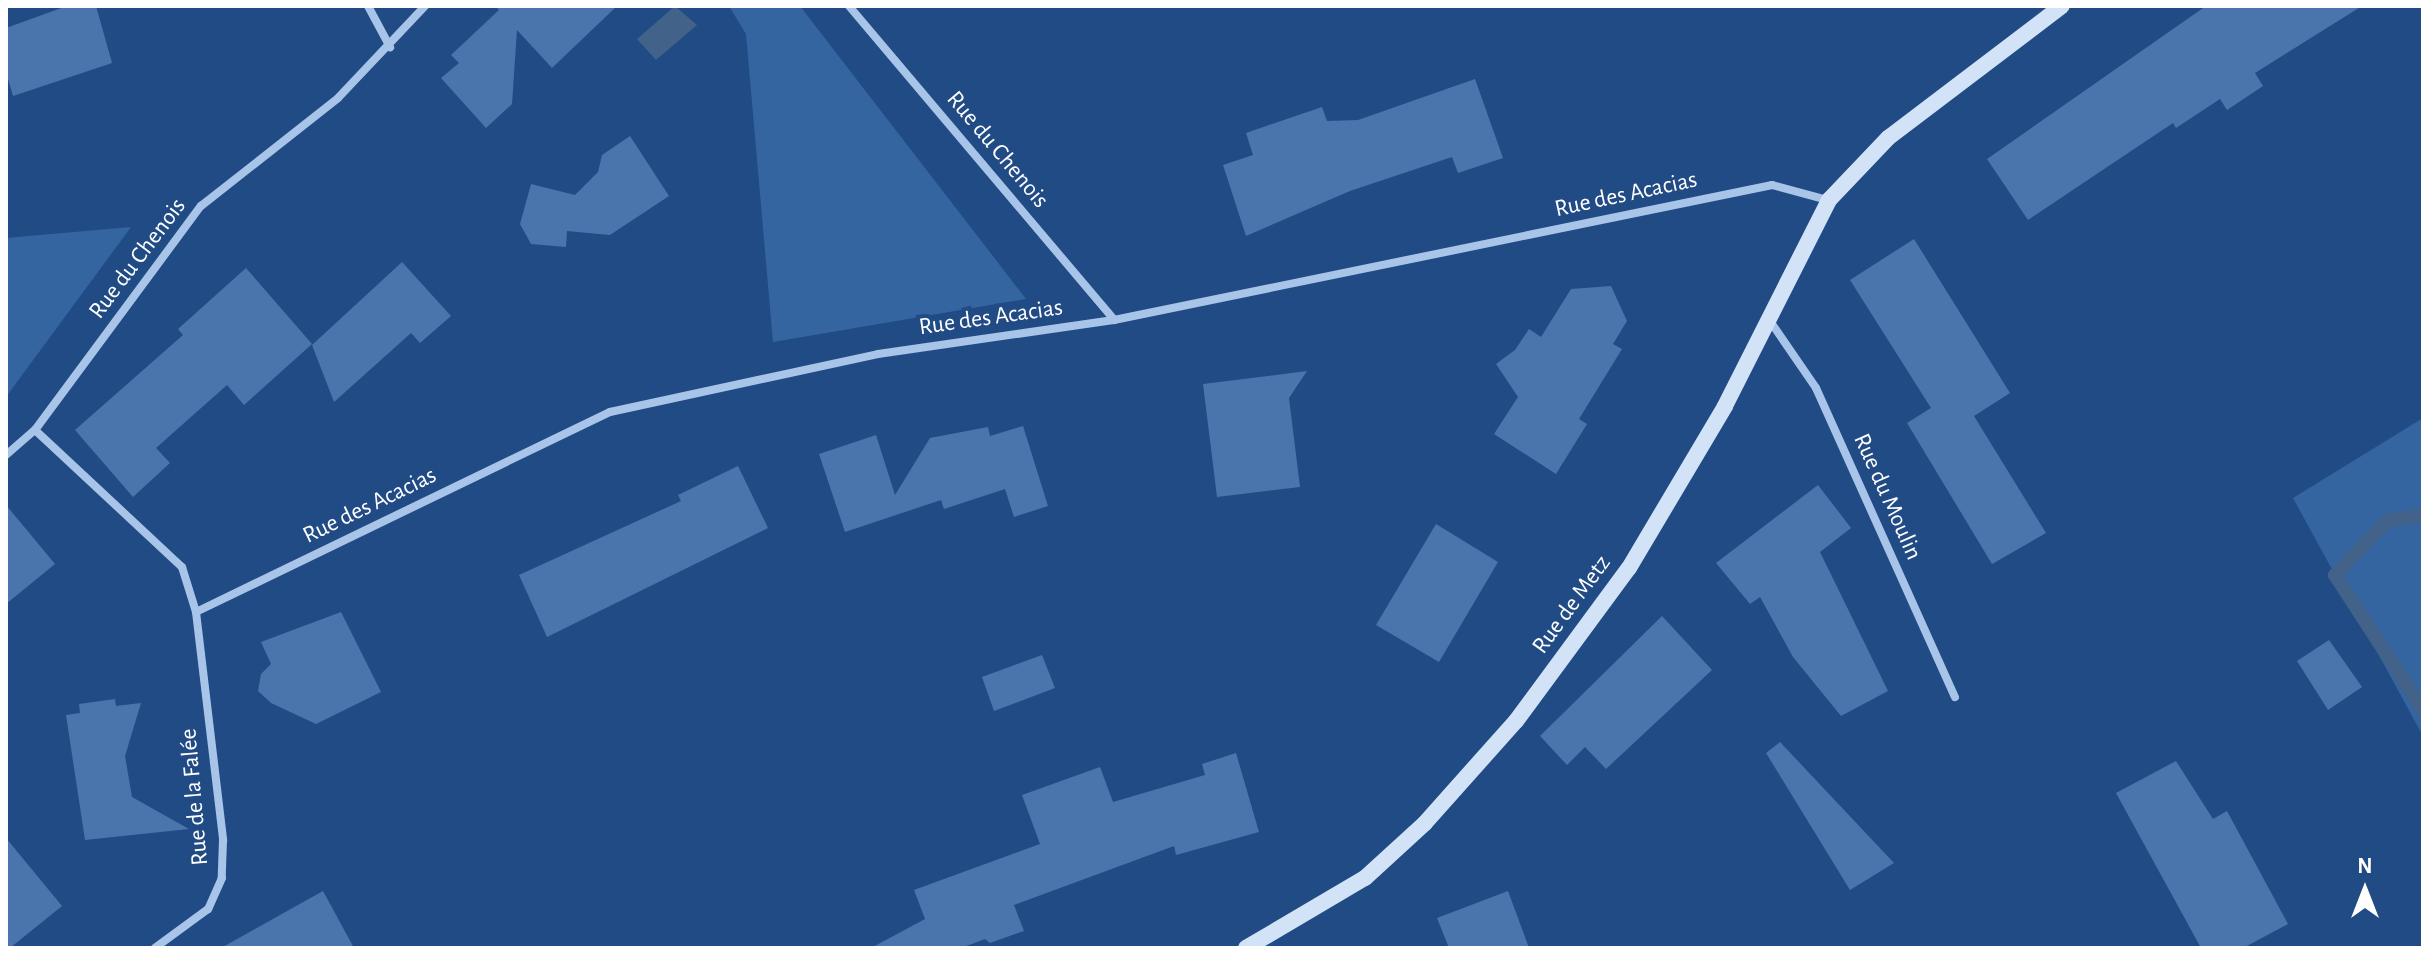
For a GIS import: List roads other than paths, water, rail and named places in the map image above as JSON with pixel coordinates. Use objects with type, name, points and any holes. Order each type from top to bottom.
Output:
[{"type":"main road","name":"Rue de Metz","points":[[1246,948],[1365,878],[1425,823],[1516,721],[1629,568],[1770,321],[1829,200],[1888,138],[2062,6]]},
{"type":"street","points":[[368,6],[390,47]]},
{"type":"street","name":"Rue du Chenois","points":[[6,455],[35,430],[201,206],[338,98],[390,47],[425,6]]},
{"type":"street","name":"Rue du Chenois","points":[[849,6],[1114,320]]},
{"type":"street","name":"Rue des Acacias","points":[[196,612],[610,412],[878,354],[1114,320],[1772,185],[1829,200]]},
{"type":"street","name":"Rue du Moulin","points":[[1770,321],[1816,388],[1955,697]]},
{"type":"street","name":"Rue de la Falée","points":[[35,430],[182,567],[196,612],[223,840],[222,878],[208,909],[155,948]]},
{"type":"waterway","points":[[2423,515],[2387,521],[2335,575],[2423,710]]}]
